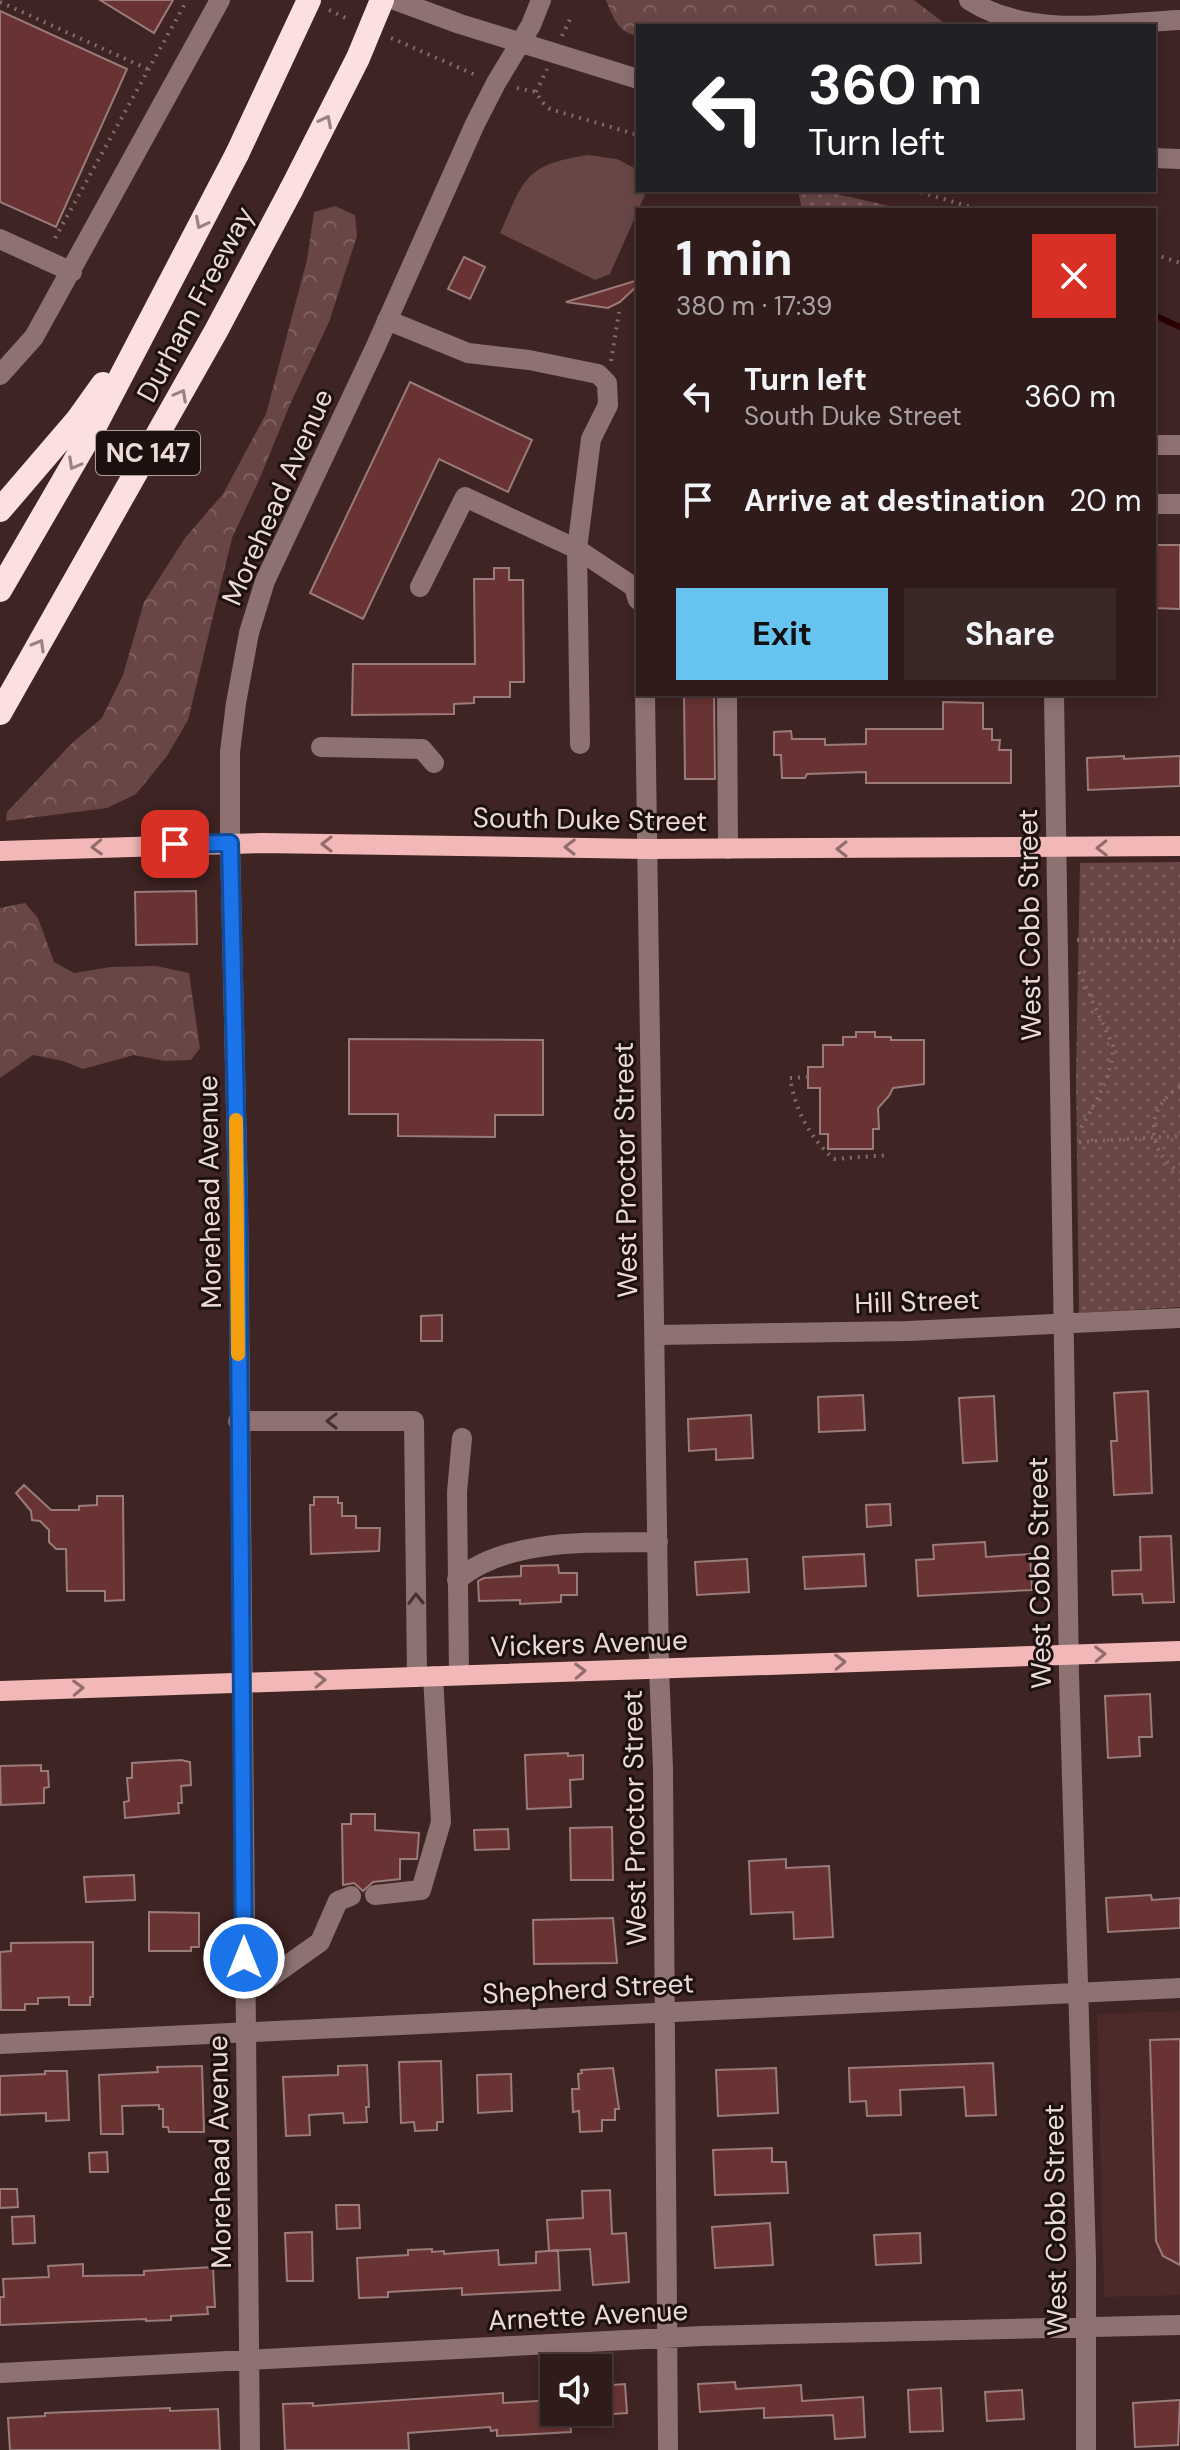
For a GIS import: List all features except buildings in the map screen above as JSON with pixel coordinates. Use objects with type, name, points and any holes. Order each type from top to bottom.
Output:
[{"type":"highway","name":"Durham Freeway","points":[[0,590],[80,453],[163,296],[237,154],[309,0]]},
{"type":"highway","name":"Durham Freeway","points":[[0,713],[216,331],[358,58],[382,0]]},
{"type":"highway","points":[[0,510],[78,419],[163,296]]},
{"type":"main road","name":"South Duke Street","points":[[0,851],[230,843],[405,843],[648,849],[1180,846]]},
{"type":"main road","name":"Vickers Avenue","points":[[0,1691],[1180,1651]]},
{"type":"street","points":[[0,375],[34,337],[220,0]]},
{"type":"street","points":[[395,0],[460,24],[636,78]]},
{"type":"street","name":"Morehead Avenue","points":[[250,2450],[238,1199],[230,752],[236,703],[257,605],[293,519],[475,124],[521,43],[541,0]]},
{"type":"street","points":[[969,0],[1004,18],[1035,24],[1180,20]]},
{"type":"street","points":[[1156,158],[1180,159]]},
{"type":"street","points":[[0,239],[72,272]]},
{"type":"street","points":[[387,320],[468,353],[529,360],[598,374],[607,383],[608,405],[591,439],[577,549],[580,744]]},
{"type":"street","points":[[1156,445],[1180,445]]},
{"type":"street","points":[[420,587],[465,497],[577,549],[634,587],[636,594]]},
{"type":"street","points":[[1156,504],[1180,504]]},
{"type":"street","name":"West Proctor Street","points":[[645,696],[663,1769],[668,2450]]},
{"type":"street","points":[[727,696],[728,849]]},
{"type":"street","name":"West Cobb Street","points":[[1054,696],[1056,848],[1070,1143],[1064,1323],[1069,1655],[1086,2259],[1086,2450]]},
{"type":"street","points":[[321,747],[422,749],[434,763]]},
{"type":"street","name":"Hill Street","points":[[656,1335],[908,1331],[1180,1318]]},
{"type":"street","points":[[238,1421],[414,1421],[425,1676],[441,1822],[421,1890],[375,1895]]},
{"type":"street","points":[[459,1675],[457,1492],[462,1438]]},
{"type":"street","points":[[457,1580],[472,1568],[524,1551],[573,1544],[658,1542]]},
{"type":"street","points":[[245,1989],[265,1981],[320,1942],[338,1901],[351,1896]]},
{"type":"street","name":"Shepherd Street","points":[[0,2044],[1180,1988]]},
{"type":"street","name":"Arnette Avenue","points":[[0,2373],[667,2338],[1180,2325]]},
{"type":"path","points":[[55,238],[187,0]]},
{"type":"path","points":[[0,2],[150,70]]},
{"type":"path","points":[[536,92],[550,109],[636,134]]},
{"type":"path","points":[[920,192],[974,208]]},
{"type":"path","points":[[1156,255],[1180,263]]},
{"type":"path","points":[[607,383],[619,312]]},
{"type":"path","points":[[1077,944],[1077,940],[1180,941]]},
{"type":"path","points":[[1070,1143],[1104,1090],[1113,1055],[1113,1046],[1083,981],[1077,960]]},
{"type":"path","points":[[808,1077],[790,1078],[793,1100],[823,1149],[834,1159],[889,1155]]},
{"type":"path","points":[[1180,1087],[1165,1098],[1153,1123],[1154,1139],[1166,1161],[1180,1172]]},
{"type":"path","points":[[1070,1143],[1180,1136]]},
{"type":"path","points":[[1070,1143],[1080,1152]]},
{"type":"shaded area","points":[[1180,2011],[1180,2295],[1104,2297],[1097,2014]]},
{"type":"green space","points":[[606,0],[914,0],[945,24],[636,24],[636,35],[626,32],[614,18]]},
{"type":"green space","points":[[588,155],[617,159],[636,169],[636,192],[646,192],[639,208],[636,208],[636,215],[610,274],[595,280],[500,233],[529,177],[567,159]]},
{"type":"green space","points":[[798,192],[828,192],[898,208],[802,208]]},
{"type":"green space","points":[[335,206],[355,215],[357,236],[329,322],[232,538],[188,720],[167,756],[136,794],[107,808],[6,821],[7,812],[73,742],[102,718],[123,675],[144,602],[185,538],[223,494],[266,414],[307,260],[314,212]]},
{"type":"green space","points":[[1180,862],[1180,1307],[1079,1313],[1076,1079],[1080,863]]},
{"type":"green space","points":[[25,903],[38,918],[54,962],[74,973],[111,967],[156,966],[189,973],[200,1048],[191,1060],[165,1061],[134,1055],[83,1069],[33,1055],[0,1078],[0,908]]},
{"type":"waterway","points":[[1156,316],[1180,327]]},
{"type":"slow traffic","points":[[236,1120],[238,1354]]},
{"type":"route","points":[[175,844],[230,843],[238,1199],[244,1958]]}]
